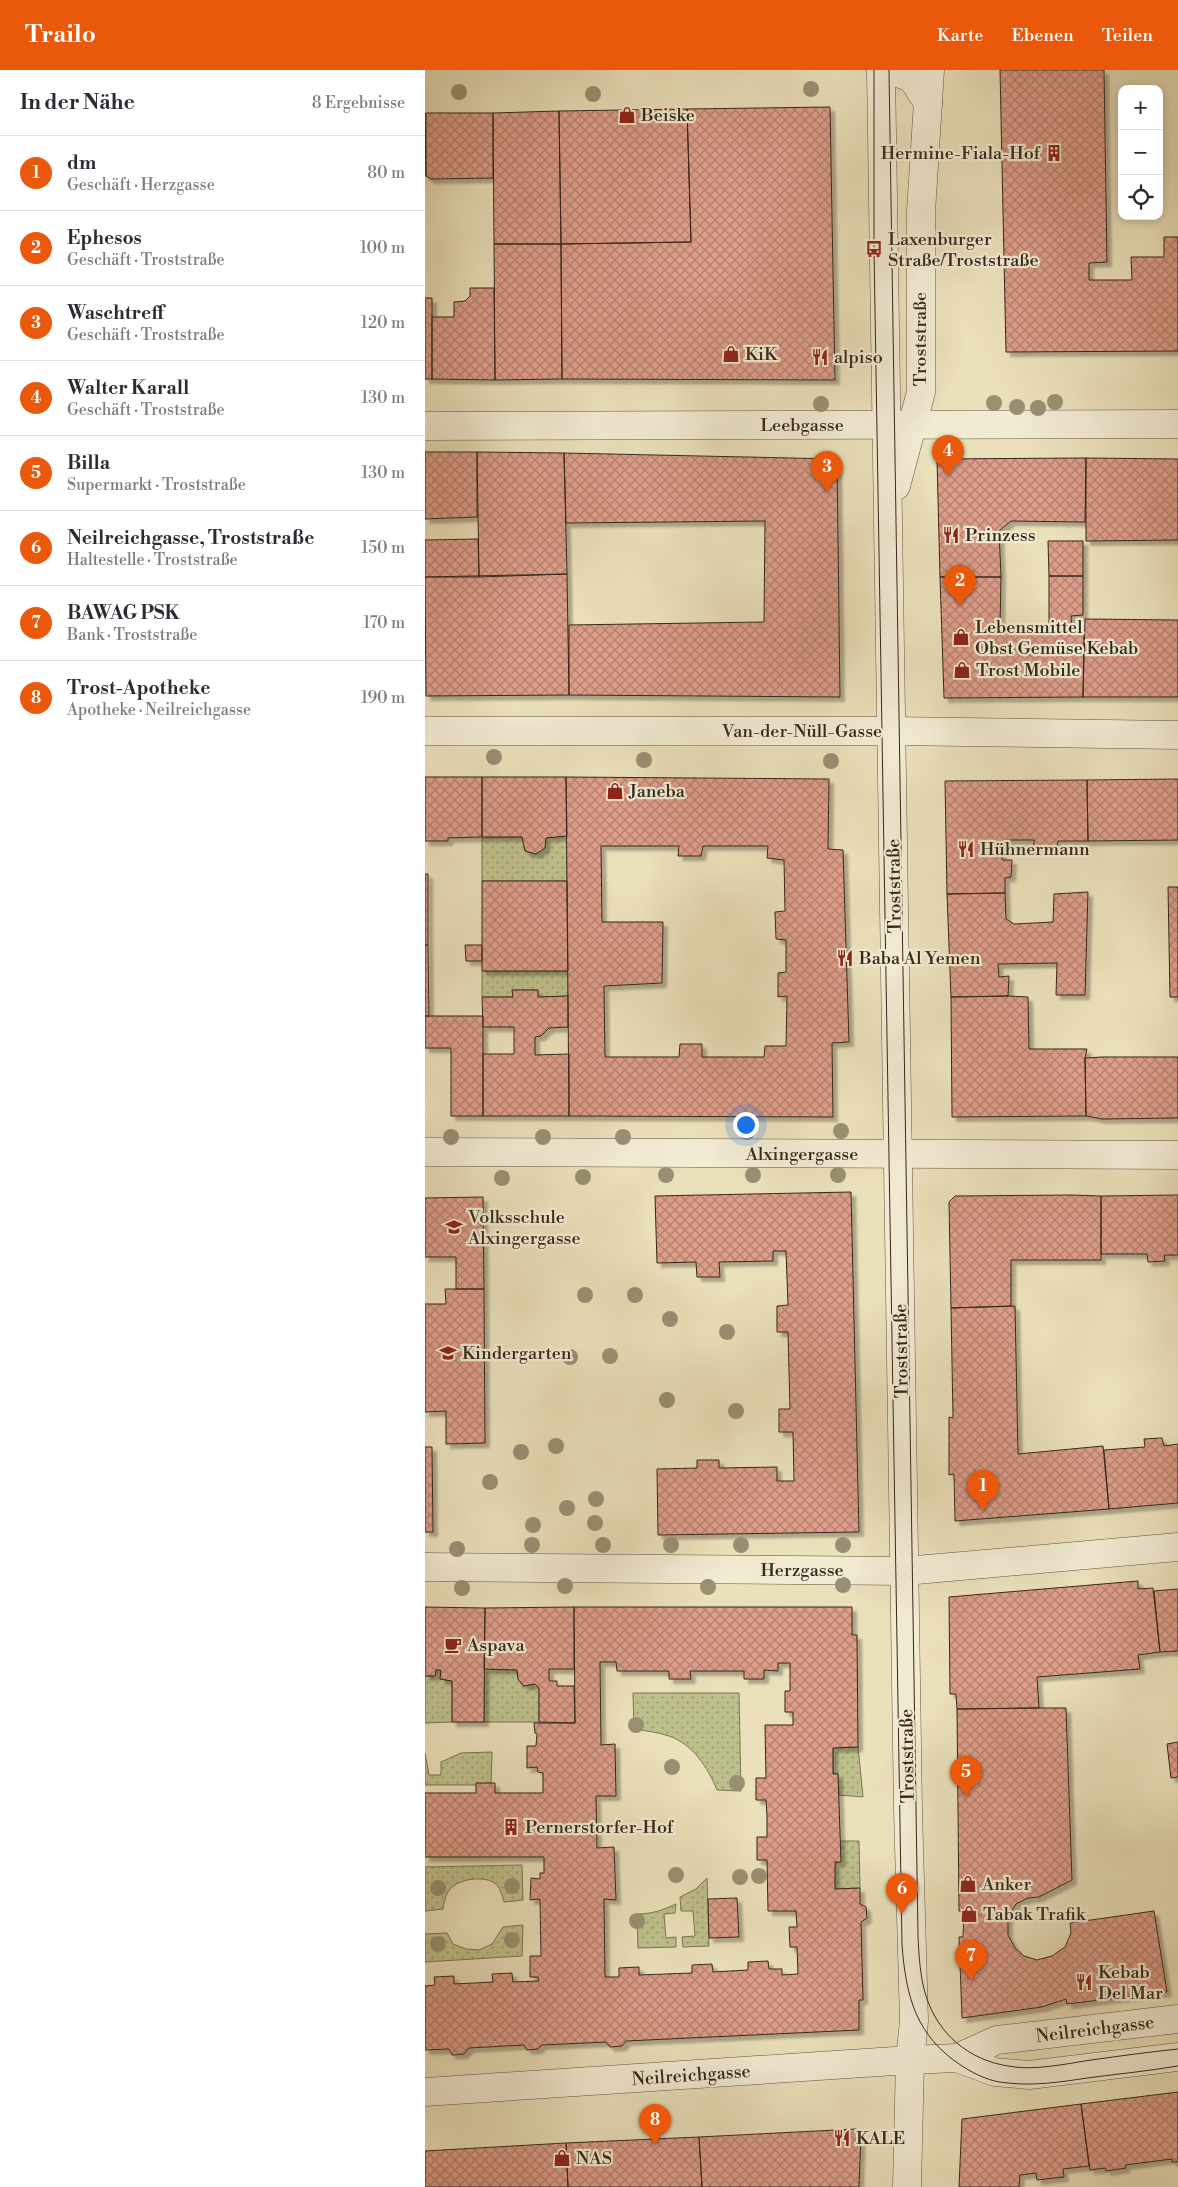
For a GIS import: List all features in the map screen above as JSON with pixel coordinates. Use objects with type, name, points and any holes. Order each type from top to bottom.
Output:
[{"type":"street","name":"Troststraße","points":[[881,70],[885,425],[892,731],[910,1936],[914,2021],[910,2060],[907,2187]]},
{"type":"street","points":[[890,70],[912,78],[929,103]]},
{"type":"street","name":"Troststraße","points":[[888,514],[921,392],[921,212],[931,70]]},
{"type":"street","name":"Leebgasse","points":[[425,426],[1178,424]]},
{"type":"street","name":"Van-der-Nüll-Gasse","points":[[425,731],[892,731],[1178,735]]},
{"type":"street","name":"Alxingergasse","points":[[425,1152],[1178,1155]]},
{"type":"street","name":"Herzgasse","points":[[425,1567],[905,1571],[1178,1547]]},
{"type":"street","name":"Neilreichgasse","points":[[425,2092],[957,2058],[997,2040],[1178,2019]]},
{"type":"street","name":"Neilreichgasse","points":[[957,2058],[995,2072],[1029,2075],[1178,2057]]},
{"type":"green space","points":[[567,836],[567,881],[482,881],[482,838],[522,837],[525,851],[536,854],[545,848],[546,838]]},
{"type":"green space","points":[[482,971],[568,971],[568,996],[538,997],[538,990],[513,990],[513,997],[482,997]]},
{"type":"green space","points":[[484,1669],[517,1670],[518,1679],[523,1686],[535,1684],[539,1688],[539,1722],[484,1722]]},
{"type":"green space","points":[[436,1670],[441,1670],[440,1679],[452,1681],[452,1722],[425,1723],[425,1676],[434,1676]]},
{"type":"green space","points":[[633,1693],[739,1693],[741,1791],[717,1790],[699,1758],[678,1740],[660,1733],[634,1729]]},
{"type":"green space","points":[[858,1747],[863,1797],[839,1795],[838,1775],[833,1774],[833,1748]]},
{"type":"green space","points":[[492,1752],[491,1785],[425,1785],[425,1753],[429,1775],[441,1775],[441,1762],[461,1753]]},
{"type":"green space","points":[[839,1841],[859,1841],[860,1888],[835,1889],[835,1862],[840,1862]]},
{"type":"green space","points":[[522,1865],[523,1900],[504,1902],[499,1888],[493,1882],[483,1879],[471,1879],[460,1882],[451,1888],[443,1909],[425,1911],[425,1867]]},
{"type":"green space","points":[[707,1878],[709,1946],[683,1947],[682,1937],[695,1936],[693,1911],[681,1911],[680,1897],[696,1889]]},
{"type":"green space","points":[[676,1904],[675,1913],[664,1914],[666,1938],[676,1937],[676,1947],[638,1948],[637,1914],[657,1911]]},
{"type":"green space","points":[[523,1925],[522,1956],[425,1962],[425,1934],[447,1933],[453,1944],[466,1949],[479,1950],[492,1944],[503,1927]]},
{"type":"building","name":"Hermine-Fiala-Hof","points":[[1000,70],[1104,70],[1107,262],[1089,263],[1089,280],[1132,280],[1131,257],[1164,257],[1164,237],[1178,237],[1178,351],[1006,352]]},
{"type":"building","points":[[830,107],[835,380],[562,379],[561,244],[691,242],[687,109]]},
{"type":"building","points":[[687,109],[691,242],[561,244],[559,111]]},
{"type":"building","points":[[559,111],[561,244],[494,244],[493,113]]},
{"type":"building","points":[[425,113],[426,176],[425,176]]},
{"type":"building","points":[[426,113],[493,113],[493,178],[431,179],[426,176]]},
{"type":"building","points":[[494,244],[561,244],[562,379],[495,380]]},
{"type":"building","points":[[470,288],[494,288],[495,380],[432,379],[432,317],[454,317],[454,302],[465,301],[470,296]]},
{"type":"building","points":[[425,298],[432,298],[432,379],[425,379]]},
{"type":"building","points":[[425,452],[477,452],[477,517],[425,519]]},
{"type":"building","points":[[477,452],[564,453],[567,574],[479,577]]},
{"type":"building","points":[[564,453],[837,459],[840,697],[569,695],[569,625],[764,622],[765,521],[566,523]]},
{"type":"building","points":[[1086,458],[1085,522],[1011,521],[999,531],[1001,577],[940,577],[937,459]]},
{"type":"building","points":[[1086,458],[1178,459],[1178,540],[1086,541]]},
{"type":"building","points":[[478,539],[479,577],[425,577],[425,540]]},
{"type":"building","points":[[1048,541],[1083,541],[1083,576],[1049,576]]},
{"type":"building","points":[[567,574],[569,695],[426,696],[425,577]]},
{"type":"building","points":[[1049,576],[1083,576],[1083,615],[1071,616],[1072,633],[1084,634],[1083,697],[944,698],[940,577],[1001,577],[1000,627],[1006,633],[1049,633]]},
{"type":"building","points":[[1085,619],[1178,620],[1178,697],[1083,697]]},
{"type":"building","points":[[425,777],[482,777],[482,837],[448,838],[448,841],[425,841]]},
{"type":"building","points":[[482,777],[566,777],[567,836],[546,838],[545,848],[536,854],[525,851],[522,837],[482,837]]},
{"type":"building","points":[[566,777],[829,779],[828,849],[843,850],[849,1042],[832,1043],[833,1117],[569,1116]],"holes":[[[601,846],[679,846],[678,856],[701,856],[703,846],[768,846],[767,858],[784,860],[785,911],[775,912],[776,939],[786,940],[786,972],[778,973],[778,997],[787,996],[786,1046],[765,1046],[764,1057],[702,1057],[702,1044],[680,1044],[679,1057],[605,1057],[604,986],[662,983],[663,922],[602,922]]]},
{"type":"building","points":[[1178,779],[1178,840],[1088,841],[1087,780]]},
{"type":"building","points":[[1087,780],[1088,841],[1058,841],[1056,850],[1034,850],[1034,840],[1006,840],[1002,846],[1002,860],[1012,860],[1011,877],[1005,878],[1005,893],[947,894],[945,781]]},
{"type":"building","points":[[425,874],[428,874],[428,945],[425,945]]},
{"type":"building","points":[[482,881],[567,881],[568,971],[482,971]]},
{"type":"building","points":[[1168,887],[1178,887],[1178,997],[1170,997]]},
{"type":"building","points":[[1088,892],[1085,995],[1056,995],[1057,963],[998,964],[999,977],[1009,976],[1008,996],[951,997],[947,894],[1005,893],[1006,919],[1014,924],[1053,922],[1054,894]]},
{"type":"building","points":[[425,945],[428,945],[429,1016],[425,1016]]},
{"type":"building","points":[[465,945],[482,945],[482,961],[466,961]]},
{"type":"building","points":[[512,990],[538,990],[538,997],[568,996],[568,1027],[549,1028],[541,1036],[535,1037],[535,1055],[569,1054],[569,1116],[483,1116],[483,1054],[514,1054],[514,1027],[483,1027],[482,997],[513,997]]},
{"type":"building","points":[[951,997],[1028,997],[1029,1049],[1087,1049],[1085,1058],[1086,1116],[952,1117]]},
{"type":"building","points":[[425,1016],[483,1016],[483,1116],[451,1116],[451,1048],[425,1048]]},
{"type":"building","points":[[1178,1057],[1178,1118],[1102,1119],[1086,1116],[1085,1058]]},
{"type":"building","points":[[851,1192],[859,1532],[658,1535],[657,1469],[697,1468],[697,1460],[719,1460],[719,1468],[777,1467],[777,1481],[794,1481],[793,1432],[779,1432],[779,1409],[790,1409],[788,1332],[777,1332],[777,1306],[788,1305],[786,1251],[773,1251],[773,1261],[719,1262],[720,1277],[697,1277],[696,1262],[657,1263],[655,1196]]},
{"type":"building","points":[[1178,1195],[1178,1255],[1164,1255],[1165,1261],[1148,1262],[1147,1254],[1101,1254],[1101,1196]]},
{"type":"building","points":[[955,1196],[1101,1196],[1101,1260],[1011,1260],[1011,1306],[951,1308],[949,1202]]},
{"type":"building","name":"Volksschule Alxingergasse","points":[[483,1197],[484,1289],[456,1289],[456,1257],[425,1257],[425,1198]]},
{"type":"building","points":[[445,1289],[484,1289],[485,1443],[446,1444],[446,1411],[425,1412],[425,1304],[446,1304]]},
{"type":"building","points":[[1015,1306],[1018,1454],[1103,1446],[1109,1509],[955,1521],[954,1474],[949,1475],[949,1417],[953,1418],[951,1308]]},
{"type":"building","points":[[1162,1438],[1164,1446],[1178,1444],[1178,1503],[1109,1509],[1104,1450],[1145,1447],[1144,1439]]},
{"type":"building","points":[[425,1447],[432,1447],[433,1532],[425,1532]]},
{"type":"building","points":[[1138,1581],[1138,1589],[1153,1588],[1160,1652],[1138,1655],[1140,1669],[1037,1677],[1039,1708],[957,1709],[956,1694],[950,1694],[949,1597]]},
{"type":"building","points":[[1178,1589],[1178,1651],[1160,1652],[1154,1591]]},
{"type":"building","points":[[425,1607],[485,1608],[484,1722],[452,1722],[452,1681],[440,1679],[441,1670],[436,1670],[435,1676],[425,1676]]},
{"type":"building","name":"Pernerstorfer-Hof","points":[[574,1607],[852,1607],[852,1635],[857,1635],[858,1747],[833,1748],[833,1774],[838,1774],[841,1862],[835,1862],[835,1889],[860,1888],[860,1904],[866,1907],[867,1918],[861,1922],[863,2000],[859,2000],[859,2030],[626,2041],[622,2046],[610,2047],[606,2042],[542,2045],[538,2049],[527,2050],[524,2045],[469,2048],[464,2054],[452,2055],[449,2049],[425,2050],[425,1986],[435,1985],[434,1977],[454,1976],[454,1984],[493,1982],[492,1974],[512,1973],[513,1982],[539,1981],[538,1977],[530,1977],[530,1956],[541,1956],[540,1899],[530,1900],[531,1878],[540,1879],[540,1873],[544,1873],[544,1857],[425,1857],[425,1793],[476,1793],[476,1783],[495,1783],[495,1793],[543,1793],[543,1773],[538,1772],[537,1767],[527,1768],[527,1746],[536,1746],[537,1734],[535,1733],[534,1723],[575,1723]],"holes":[[[600,1662],[616,1662],[617,1671],[669,1671],[669,1679],[691,1679],[690,1671],[744,1671],[744,1679],[764,1679],[764,1670],[778,1671],[778,1663],[790,1663],[790,1691],[785,1691],[785,1712],[793,1712],[793,1725],[765,1725],[766,1778],[756,1778],[756,1800],[766,1800],[767,1816],[767,1837],[757,1837],[757,1860],[767,1860],[768,1911],[796,1911],[797,1927],[789,1927],[790,1947],[797,1947],[798,1974],[782,1975],[782,1969],[769,1969],[768,1961],[748,1962],[748,1970],[713,1972],[712,1964],[692,1965],[692,1973],[639,1975],[639,1967],[619,1968],[619,1977],[605,1977],[604,1899],[616,1900],[614,1847],[597,1848],[596,1796],[616,1796],[615,1744],[601,1745]]]},
{"type":"building","points":[[574,1607],[574,1669],[549,1669],[549,1681],[557,1681],[557,1686],[574,1686],[575,1723],[539,1722],[539,1688],[535,1684],[524,1686],[518,1679],[517,1670],[484,1669],[485,1608]]},
{"type":"building","points":[[1066,1708],[1072,1880],[1039,1897],[1028,1898],[1016,1904],[1008,1917],[1008,1935],[1015,1948],[1024,1956],[1037,1960],[1052,1956],[1065,1947],[1071,1933],[1070,1923],[1154,1911],[1167,1992],[1067,2004],[1066,1999],[1042,2007],[962,2018],[959,1937],[963,1937],[964,1913],[959,1911],[957,1709]]},
{"type":"building","points":[[1178,1742],[1178,1777],[1171,1778],[1167,1744]]},
{"type":"building","points":[[737,1898],[739,1937],[709,1938],[708,1899]]},
{"type":"building","points":[[1178,2092],[1178,2162],[1172,2162],[1172,2159],[1125,2165],[1126,2168],[1106,2171],[1105,2168],[1090,2170],[1081,2104]]},
{"type":"building","points":[[1081,2104],[1089,2166],[1063,2169],[1064,2177],[1037,2180],[1036,2173],[1020,2175],[1019,2187],[959,2187],[962,2119]]},
{"type":"building","points":[[856,2129],[861,2134],[859,2187],[702,2187],[699,2137]]},
{"type":"building","points":[[699,2137],[702,2187],[568,2187],[566,2143]]},
{"type":"building","points":[[566,2143],[568,2187],[425,2187],[425,2151]]},
{"type":"tram line","points":[[874,70],[874,249],[902,1945],[904,1964],[911,1998],[916,2014],[924,2028],[946,2054],[962,2066],[984,2077],[1002,2082],[1038,2084],[1178,2066]]},
{"type":"tram line","points":[[889,70],[918,1936],[921,1974],[931,2010],[947,2033],[968,2051],[994,2063],[1028,2068],[1178,2049]]},
{"type":"place","name":"Beiske","points":[[627,115]]},
{"type":"place","name":"Hermine-Fiala-Hof","points":[[1054,153]]},
{"type":"place","name":"Laxenburger Straße/Troststraße","points":[[874,249]]},
{"type":"place","name":"KiK","points":[[731,354]]},
{"type":"place","name":"alpiso","points":[[820,357]]},
{"type":"place","name":"Walter Karall","points":[[948,476]]},
{"type":"place","name":"Waschtreff","points":[[827,492]]},
{"type":"place","name":"Prinzess","points":[[951,535]]},
{"type":"place","name":"Ephesos","points":[[960,606]]},
{"type":"place","name":"Lebensmittel Obst Gemüse Kebab","points":[[961,637]]},
{"type":"place","name":"Trost Mobile","points":[[962,670]]},
{"type":"place","name":"Janeba","points":[[615,791]]},
{"type":"place","name":"Hühnermann","points":[[966,849]]},
{"type":"place","name":"Baba Al Yemen","points":[[845,958]]},
{"type":"place","name":"Volksschule Alxingergasse","points":[[454,1227]]},
{"type":"place","name":"Kindergarten","points":[[448,1353]]},
{"type":"place","name":"dm","points":[[983,1511]]},
{"type":"place","name":"Aspava","points":[[453,1645]]},
{"type":"place","name":"Billa","points":[[966,1797]]},
{"type":"place","name":"Pernerstorfer-Hof","points":[[511,1827]]},
{"type":"place","name":"Anker","points":[[968,1884]]},
{"type":"place","name":"Neilreichgasse, Troststraße","points":[[902,1914]]},
{"type":"place","name":"Tabak Trafik","points":[[969,1914]]},
{"type":"place","name":"BAWAG PSK","points":[[971,1981]]},
{"type":"place","name":"Kebab Del Mar","points":[[1084,1982]]},
{"type":"place","name":"KALE","points":[[842,2138]]},
{"type":"place","name":"Trost-Apotheke","points":[[655,2145]]},
{"type":"place","name":"NAS","points":[[562,2158]]}]
